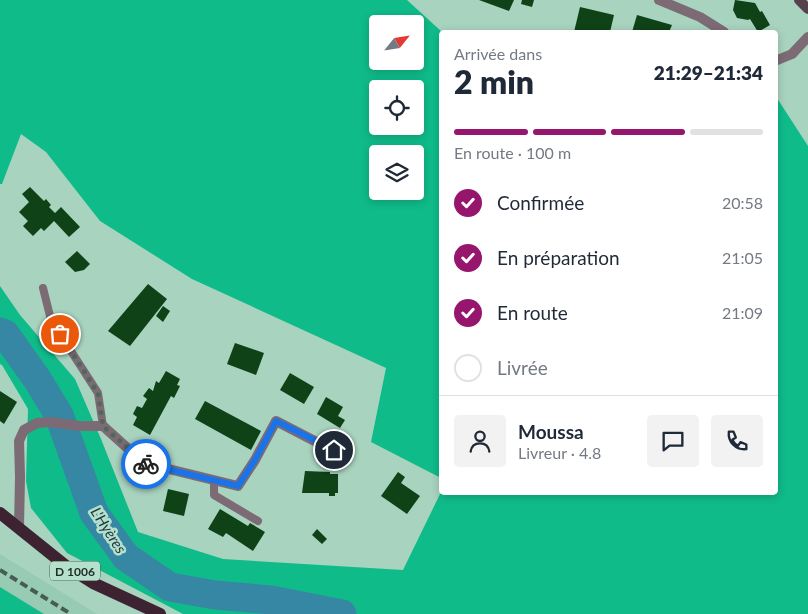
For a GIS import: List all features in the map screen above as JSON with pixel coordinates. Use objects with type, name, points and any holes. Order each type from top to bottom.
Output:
[{"type":"main road","name":"D 1006","points":[[0,513],[66,566],[93,583],[160,614]]},
{"type":"street","points":[[660,0],[700,17],[721,30]]},
{"type":"street","points":[[799,0],[808,9]]},
{"type":"street","points":[[778,60],[792,54],[808,37]]},
{"type":"street","points":[[19,528],[19,441],[24,430],[37,423],[50,422],[80,426],[103,426],[144,463],[238,486],[255,460],[276,421],[334,450]]},
{"type":"lane","points":[[43,288],[51,320],[98,393],[103,426]]},
{"type":"lane","points":[[214,480],[214,495],[258,521]]},
{"type":"shaded area","points":[[0,554],[97,614],[44,614],[0,587]]},
{"type":"green space","points":[[0,0],[407,0],[423,15],[369,15],[369,70],[424,70],[424,16],[440,30],[439,477],[371,442],[386,368],[192,279],[100,221],[46,152],[21,134],[2,184],[0,184]]},
{"type":"green space","points":[[778,100],[808,146],[808,614],[183,614],[67,553],[31,508],[26,481],[28,409],[0,364],[0,286],[20,315],[75,379],[138,532],[223,559],[403,570],[440,495],[778,495]]},
{"type":"green space","points":[[0,587],[44,614],[0,614]]},
{"type":"building","points":[[479,0],[514,0],[509,11]]},
{"type":"building","points":[[522,0],[534,0],[532,7],[521,4]]},
{"type":"building","points":[[735,0],[755,3],[770,25],[761,30],[757,30],[750,19],[737,18],[733,10]]},
{"type":"building","points":[[580,7],[614,15],[610,30],[574,30]]},
{"type":"building","points":[[637,15],[672,25],[670,30],[633,30]]},
{"type":"building","points":[[30,187],[44,201],[46,199],[51,205],[49,207],[55,213],[61,207],[80,227],[69,237],[54,221],[44,231],[41,228],[33,236],[23,226],[28,221],[19,212],[29,202],[22,194]]},
{"type":"building","points":[[77,251],[90,264],[84,270],[75,272],[65,262]]},
{"type":"building","points":[[148,284],[167,299],[130,346],[108,331]]},
{"type":"building","points":[[163,306],[170,311],[163,322],[156,316]]},
{"type":"building","points":[[235,343],[264,353],[256,375],[227,364]]},
{"type":"building","points":[[166,371],[180,379],[177,385],[180,386],[174,398],[171,396],[150,435],[133,425],[137,417],[133,414],[137,406],[142,408],[147,399],[143,396],[149,388],[153,391],[156,381],[159,383]]},
{"type":"building","points":[[290,373],[314,387],[304,404],[280,390]]},
{"type":"building","points":[[0,391],[17,402],[4,424],[0,421]]},
{"type":"building","points":[[326,397],[343,407],[338,416],[345,420],[340,428],[317,414]]},
{"type":"building","points":[[205,401],[261,431],[251,450],[195,419]]},
{"type":"building","points":[[305,471],[338,474],[338,493],[335,493],[335,496],[329,496],[329,493],[302,493]]},
{"type":"building","points":[[398,472],[405,477],[401,483],[420,496],[407,514],[381,496]]},
{"type":"building","points":[[168,489],[189,494],[184,516],[163,511]]},
{"type":"building","points":[[220,509],[248,526],[250,523],[265,532],[253,551],[226,533],[223,537],[208,529]]},
{"type":"building","points":[[317,529],[327,539],[322,544],[312,535]]},
{"type":"waterway","name":"L'Hyères","points":[[0,332],[5,334],[37,379],[59,415],[94,513],[126,557],[170,587],[215,595],[271,600],[342,614]]},
{"type":"railway","points":[[0,570],[71,614]]},
{"type":"way so far","points":[[60,334],[98,393],[103,426],[146,464]]},
{"type":"route","points":[[146,464],[238,486],[255,460],[276,421],[334,450]]}]
